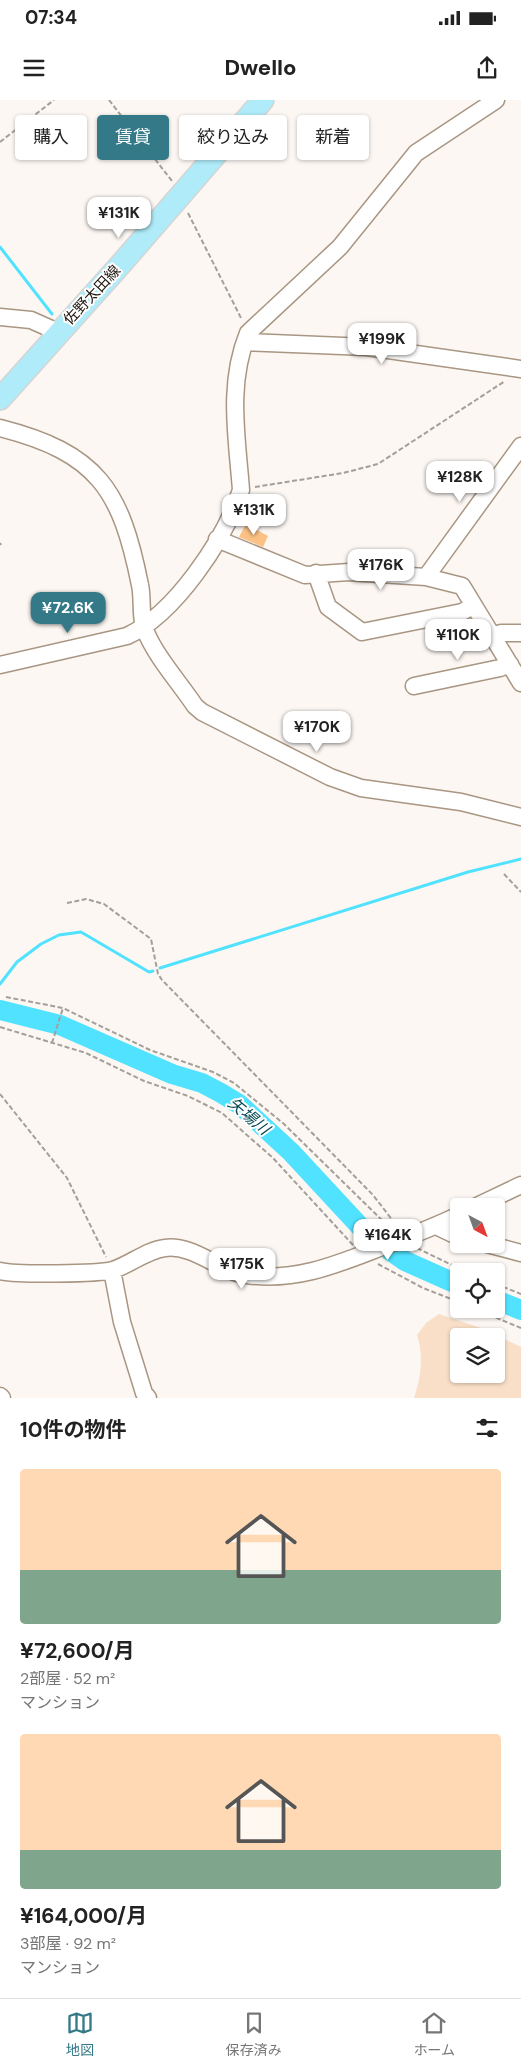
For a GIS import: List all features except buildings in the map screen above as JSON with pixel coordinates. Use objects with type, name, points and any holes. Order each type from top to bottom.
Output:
[{"type":"main road","name":"佐野太田線","points":[[0,399],[58,332],[121,264],[263,100]]},
{"type":"street","points":[[0,665],[109,641],[144,628],[174,601],[217,539],[242,490],[233,399],[247,338],[340,248],[416,152],[496,100]]},
{"type":"street","points":[[0,317],[31,320],[58,332]]},
{"type":"street","points":[[247,338],[367,347],[515,368]]},
{"type":"street","points":[[0,428],[57,447],[80,461],[106,488],[126,525],[141,587],[144,628],[195,706],[202,712],[301,763],[347,784],[377,792],[460,802],[520,815]]},
{"type":"street","points":[[426,577],[521,446]]},
{"type":"street","points":[[217,539],[305,575],[349,572],[426,577],[462,586],[521,683]]},
{"type":"street","points":[[316,573],[328,607],[362,632],[462,612],[473,606]]},
{"type":"street","points":[[493,636],[501,633],[521,633]]},
{"type":"street","points":[[414,686],[500,668],[510,664]]},
{"type":"street","points":[[494,1198],[521,1185]]},
{"type":"street","points":[[0,1271],[24,1273],[112,1270],[167,1247],[185,1250],[232,1272],[276,1278],[300,1275],[325,1268],[450,1219]]},
{"type":"street","points":[[436,1226],[450,1233]]},
{"type":"street","points":[[505,1249],[521,1253]]},
{"type":"street","points":[[112,1270],[122,1322],[141,1384],[148,1398]]},
{"type":"path","points":[[0,142],[54,100]]},
{"type":"path","points":[[109,100],[180,194],[247,338]]},
{"type":"path","points":[[242,490],[343,473],[378,464],[508,379],[515,368]]},
{"type":"path","points":[[504,874],[521,892]]},
{"type":"path","points":[[67,903],[86,899],[104,904],[151,939],[158,974],[162,980],[373,1196],[402,1231],[402,1239]]},
{"type":"path","points":[[6,997],[62,1010],[150,1050],[213,1072],[234,1083],[260,1102],[402,1239],[450,1264]]},
{"type":"path","points":[[52,1043],[62,1010]]},
{"type":"path","points":[[0,1027],[86,1053],[144,1081],[188,1096],[222,1112],[273,1158],[364,1254],[423,1288],[450,1298]]},
{"type":"path","points":[[0,1094],[67,1178],[112,1270]]},
{"type":"path","points":[[505,1288],[521,1294]]},
{"type":"path","points":[[497,1318],[521,1328]]},
{"type":"shaded area","points":[[439,1314],[481,1328],[450,1328],[450,1383],[505,1383],[505,1339],[521,1347],[521,1398],[414,1398],[421,1367],[417,1335],[426,1323]]},
{"type":"waterway","points":[[0,247],[52,314]]},
{"type":"waterway","points":[[160,968],[468,872],[521,859]]},
{"type":"waterway","points":[[0,984],[17,962],[41,944],[59,935],[81,932],[149,972],[153,971]]},
{"type":"waterway","name":"矢場川","points":[[0,1010],[60,1025],[172,1074],[202,1083],[221,1093],[239,1104],[291,1152],[368,1235],[405,1261],[450,1281]]},
{"type":"waterway","name":"矢場川","points":[[505,1304],[521,1310]]}]
